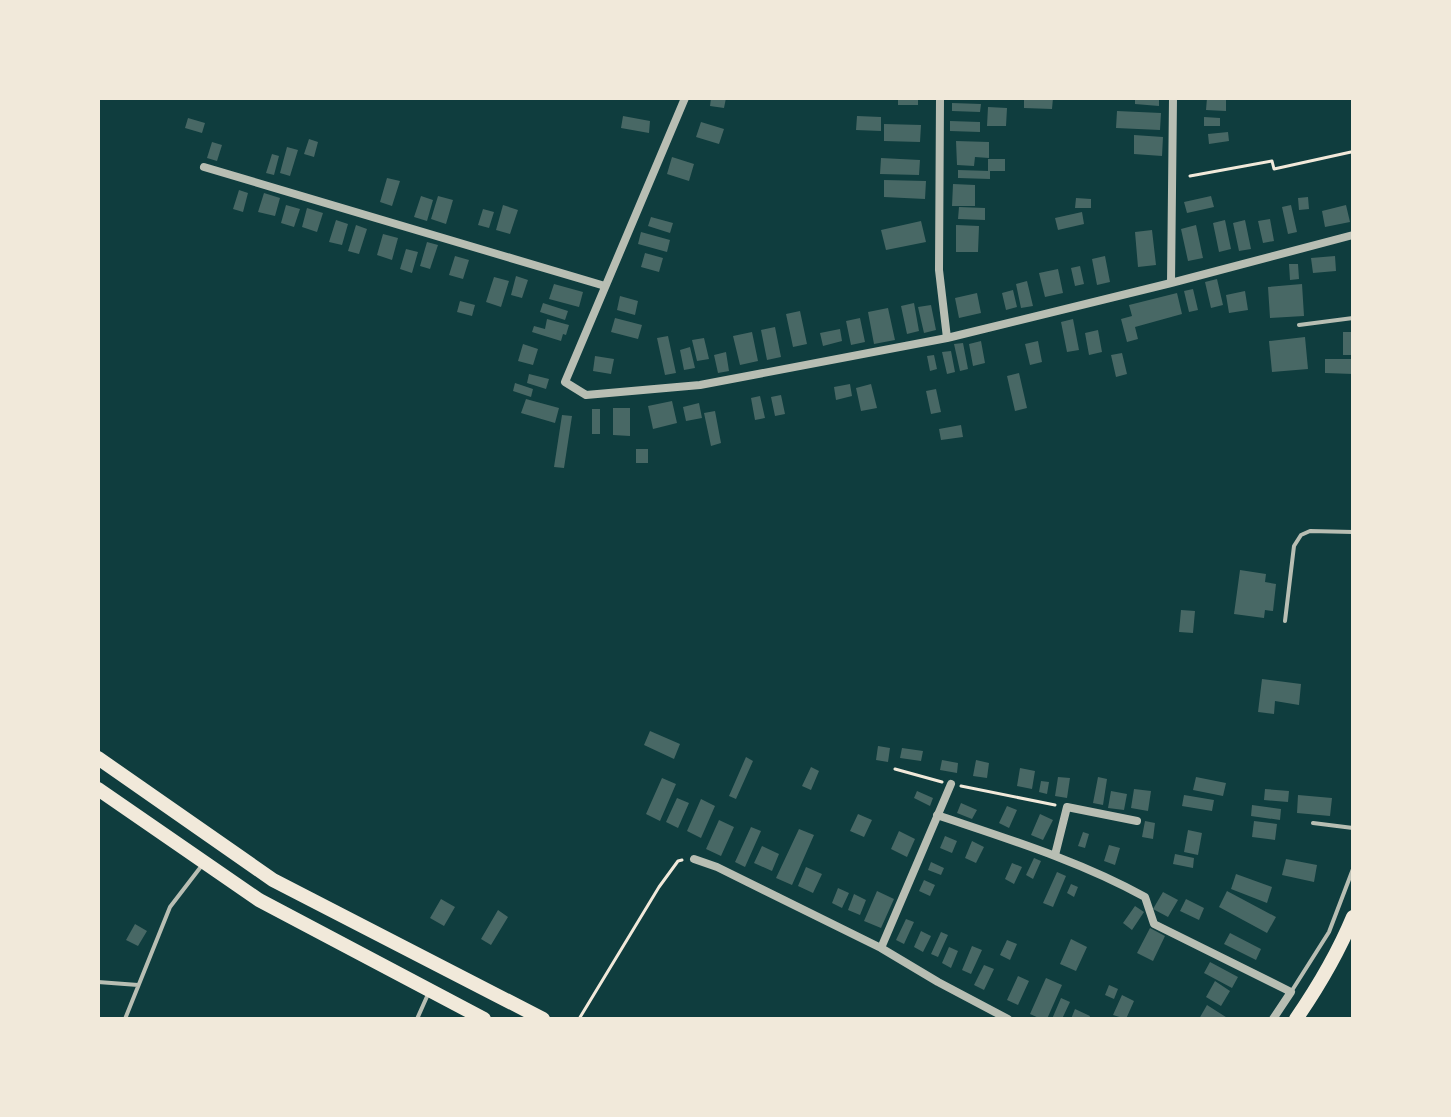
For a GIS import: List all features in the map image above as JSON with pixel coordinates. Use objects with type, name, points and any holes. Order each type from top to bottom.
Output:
[{"type":"main road","points":[[98,758],[273,880],[543,1019]]},
{"type":"main road","points":[[99,793],[259,900],[484,1019]]},
{"type":"main road","points":[[1296,1019],[1332,960],[1353,917]]},
{"type":"street","points":[[685,98],[565,382],[586,395],[700,385],[947,338],[1353,235]]},
{"type":"street","points":[[940,98],[939,270],[947,338]]},
{"type":"street","points":[[1171,283],[1173,98]]},
{"type":"street","points":[[204,167],[605,286]]},
{"type":"street","points":[[881,948],[951,784]]},
{"type":"street","points":[[1055,855],[1067,807],[1137,821]]},
{"type":"street","points":[[937,815],[1055,855],[1145,897],[1154,924],[1291,992],[1273,1019]]},
{"type":"street","points":[[694,859],[717,867],[881,948],[1008,1019]]},
{"type":"lane","points":[[1299,325],[1353,318]]},
{"type":"lane","points":[[1285,621],[1294,546],[1301,535],[1310,531],[1353,532]]},
{"type":"lane","points":[[1313,823],[1353,828]]},
{"type":"lane","points":[[124,1018],[170,907],[205,863]]},
{"type":"lane","points":[[1291,992],[1329,932],[1353,869]]},
{"type":"lane","points":[[98,982],[138,985]]},
{"type":"lane","points":[[417,1019],[430,990]]},
{"type":"path","points":[[1190,176],[1272,161],[1274,169],[1351,152]]},
{"type":"path","points":[[895,769],[951,784],[1067,807]]},
{"type":"path","points":[[579,1019],[659,887],[678,861],[694,859]]},
{"type":"building","points":[[711,98],[726,98],[724,108],[710,106]]},
{"type":"building","points":[[898,98],[918,98],[918,105],[898,105]]},
{"type":"building","points":[[1024,98],[1053,98],[1052,109],[1024,108]]},
{"type":"building","points":[[1135,98],[1159,98],[1159,106],[1135,104]]},
{"type":"building","points":[[1207,98],[1226,99],[1226,111],[1206,110]]},
{"type":"building","points":[[952,103],[981,104],[980,112],[952,111]]},
{"type":"building","points":[[988,107],[1007,108],[1006,126],[987,126]]},
{"type":"building","points":[[1117,111],[1161,113],[1160,130],[1116,128]]},
{"type":"building","points":[[623,116],[650,121],[649,133],[621,128]]},
{"type":"building","points":[[857,116],[881,117],[881,131],[856,130]]},
{"type":"building","points":[[1204,117],[1220,118],[1220,126],[1204,126]]},
{"type":"building","points":[[188,118],[205,123],[202,133],[185,128]]},
{"type":"building","points":[[950,121],[980,122],[980,132],[950,131]]},
{"type":"building","points":[[701,122],[724,129],[719,144],[696,137]]},
{"type":"building","points":[[884,124],[921,125],[920,142],[884,141]]},
{"type":"building","points":[[1228,132],[1229,141],[1209,144],[1208,134]]},
{"type":"building","points":[[1134,135],[1163,137],[1162,156],[1134,154]]},
{"type":"building","points":[[309,139],[318,142],[314,157],[304,154]]},
{"type":"building","points":[[956,141],[989,142],[989,158],[975,157],[974,166],[957,165]]},
{"type":"building","points":[[212,142],[222,145],[217,161],[207,158]]},
{"type":"building","points":[[287,147],[298,150],[290,176],[280,173]]},
{"type":"building","points":[[272,154],[279,156],[274,175],[266,173]]},
{"type":"building","points":[[672,157],[694,164],[689,181],[667,174]]},
{"type":"building","points":[[881,158],[920,160],[919,175],[880,174]]},
{"type":"building","points":[[988,159],[1005,159],[1005,171],[988,171]]},
{"type":"building","points":[[958,170],[990,171],[990,179],[958,178]]},
{"type":"building","points":[[387,178],[400,181],[392,206],[380,202]]},
{"type":"building","points":[[884,180],[926,181],[925,199],[884,197]]},
{"type":"building","points":[[953,184],[975,185],[975,206],[952,206]]},
{"type":"building","points":[[239,190],[248,193],[243,212],[233,209]]},
{"type":"building","points":[[264,193],[280,198],[275,216],[258,212]]},
{"type":"building","points":[[421,196],[433,200],[427,221],[414,217]]},
{"type":"building","points":[[438,196],[453,200],[446,224],[431,219]]},
{"type":"building","points":[[1211,196],[1214,207],[1187,213],[1184,202]]},
{"type":"building","points":[[1308,197],[1309,209],[1299,210],[1298,198]]},
{"type":"building","points":[[1076,198],[1091,199],[1091,208],[1075,208]]},
{"type":"building","points":[[286,205],[300,209],[294,227],[281,223]]},
{"type":"building","points":[[503,205],[518,210],[510,234],[496,230]]},
{"type":"building","points":[[1291,205],[1297,232],[1288,234],[1282,207]]},
{"type":"building","points":[[1346,205],[1350,222],[1325,227],[1322,211]]},
{"type":"building","points":[[959,207],[985,208],[985,220],[958,219]]},
{"type":"building","points":[[307,208],[323,213],[317,232],[302,227]]},
{"type":"building","points":[[483,209],[494,212],[489,228],[478,225]]},
{"type":"building","points":[[1082,212],[1084,224],[1058,230],[1055,218]]},
{"type":"building","points":[[651,217],[673,223],[670,233],[648,226]]},
{"type":"building","points":[[1270,219],[1274,241],[1263,243],[1258,221]]},
{"type":"building","points":[[336,220],[348,224],[342,245],[329,242]]},
{"type":"building","points":[[1225,220],[1231,249],[1219,252],[1213,223]]},
{"type":"building","points":[[1245,220],[1251,249],[1239,251],[1233,223]]},
{"type":"building","points":[[921,221],[926,242],[886,250],[881,230]]},
{"type":"building","points":[[356,225],[367,229],[359,254],[348,251]]},
{"type":"building","points":[[956,225],[979,226],[978,252],[956,252]]},
{"type":"building","points":[[1196,225],[1203,258],[1188,261],[1181,229]]},
{"type":"building","points":[[1152,230],[1156,265],[1138,267],[1135,232]]},
{"type":"building","points":[[641,232],[670,240],[667,252],[638,244]]},
{"type":"building","points":[[383,234],[398,238],[392,260],[377,255]]},
{"type":"building","points":[[427,242],[438,245],[430,269],[420,266]]},
{"type":"building","points":[[406,249],[418,252],[412,273],[400,269]]},
{"type":"building","points":[[645,253],[663,258],[659,272],[641,267]]},
{"type":"building","points":[[455,256],[469,260],[463,279],[449,275]]},
{"type":"building","points":[[1105,256],[1110,282],[1097,285],[1092,259]]},
{"type":"building","points":[[1335,256],[1336,271],[1313,273],[1311,258]]},
{"type":"building","points":[[1289,264],[1298,264],[1299,279],[1290,280]]},
{"type":"building","points":[[1080,266],[1084,284],[1075,286],[1071,268]]},
{"type":"building","points":[[1058,269],[1063,293],[1045,297],[1039,273]]},
{"type":"building","points":[[516,276],[528,280],[522,298],[511,295]]},
{"type":"building","points":[[494,277],[509,281],[501,307],[486,302]]},
{"type":"building","points":[[1217,279],[1223,305],[1211,308],[1205,282]]},
{"type":"building","points":[[1027,281],[1033,306],[1021,308],[1016,284]]},
{"type":"building","points":[[554,284],[583,292],[579,307],[549,299]]},
{"type":"building","points":[[1302,284],[1304,316],[1270,318],[1268,287]]},
{"type":"building","points":[[1193,289],[1198,310],[1189,312],[1184,291]]},
{"type":"building","points":[[1013,290],[1017,307],[1006,310],[1002,293]]},
{"type":"building","points":[[1245,291],[1248,310],[1229,313],[1226,295]]},
{"type":"building","points":[[977,293],[981,313],[959,318],[955,298]]},
{"type":"building","points":[[1177,293],[1182,314],[1135,327],[1138,339],[1127,342],[1121,319],[1132,316],[1129,305]]},
{"type":"building","points":[[620,296],[638,301],[635,315],[617,310]]},
{"type":"building","points":[[460,301],[475,305],[472,316],[457,312]]},
{"type":"building","points":[[543,303],[568,311],[565,320],[540,312]]},
{"type":"building","points":[[914,303],[919,331],[907,334],[901,306]]},
{"type":"building","points":[[931,305],[936,330],[924,333],[918,307]]},
{"type":"building","points":[[888,308],[895,340],[874,344],[868,312]]},
{"type":"building","points":[[800,311],[807,344],[793,347],[786,314]]},
{"type":"building","points":[[615,318],[642,325],[638,339],[611,332]]},
{"type":"building","points":[[860,318],[865,342],[851,345],[846,321]]},
{"type":"building","points":[[547,319],[569,325],[561,341],[532,332],[534,326],[545,329]]},
{"type":"building","points":[[1073,319],[1079,350],[1067,352],[1061,322]]},
{"type":"building","points":[[775,327],[781,357],[767,360],[761,330]]},
{"type":"building","points":[[840,329],[842,341],[823,346],[820,333]]},
{"type":"building","points":[[1098,330],[1102,352],[1089,355],[1085,333]]},
{"type":"building","points":[[752,332],[758,361],[740,365],[733,336]]},
{"type":"building","points":[[1343,332],[1353,332],[1353,355],[1343,355]]},
{"type":"building","points":[[668,336],[676,373],[665,375],[657,338]]},
{"type":"building","points":[[1305,337],[1308,369],[1272,372],[1269,341]]},
{"type":"building","points":[[704,338],[709,359],[697,361],[692,340]]},
{"type":"building","points":[[981,341],[985,363],[973,366],[969,344]]},
{"type":"building","points":[[1038,341],[1042,362],[1030,365],[1025,344]]},
{"type":"building","points":[[963,343],[968,369],[960,371],[954,344]]},
{"type":"building","points":[[523,344],[538,349],[533,365],[518,361]]},
{"type":"building","points":[[690,347],[695,368],[684,370],[680,350]]},
{"type":"building","points":[[951,351],[955,372],[947,374],[942,352]]},
{"type":"building","points":[[726,352],[729,371],[718,373],[714,355]]},
{"type":"building","points":[[1122,353],[1127,374],[1116,377],[1111,355]]},
{"type":"building","points":[[934,355],[937,369],[930,371],[927,356]]},
{"type":"building","points":[[595,356],[614,359],[611,374],[593,371]]},
{"type":"building","points":[[1325,359],[1353,359],[1353,374],[1325,373]]},
{"type":"building","points":[[1019,373],[1027,408],[1015,411],[1007,376]]},
{"type":"building","points":[[529,374],[549,379],[546,389],[527,383]]},
{"type":"building","points":[[515,383],[533,389],[531,397],[513,391]]},
{"type":"building","points":[[850,384],[852,396],[836,400],[834,387]]},
{"type":"building","points":[[871,384],[877,408],[861,411],[856,388]]},
{"type":"building","points":[[936,389],[941,412],[931,414],[926,391]]},
{"type":"building","points":[[781,395],[785,414],[775,416],[771,397]]},
{"type":"building","points":[[760,396],[765,418],[755,420],[751,398]]},
{"type":"building","points":[[526,399],[559,408],[555,423],[521,413]]},
{"type":"building","points":[[672,401],[677,423],[653,429],[648,406]]},
{"type":"building","points":[[699,403],[702,418],[686,421],[683,407]]},
{"type":"building","points":[[613,408],[630,408],[630,436],[613,435]]},
{"type":"building","points":[[592,409],[600,409],[600,434],[592,434]]},
{"type":"building","points":[[715,411],[721,443],[711,446],[704,413]]},
{"type":"building","points":[[562,415],[572,416],[564,468],[554,467]]},
{"type":"building","points":[[961,425],[963,437],[941,440],[939,429]]},
{"type":"building","points":[[636,449],[648,449],[648,463],[636,463]]},
{"type":"building","points":[[1240,570],[1266,574],[1265,582],[1276,584],[1273,611],[1265,610],[1264,618],[1234,614]]},
{"type":"building","points":[[1181,610],[1195,611],[1193,633],[1179,632]]},
{"type":"building","points":[[1262,679],[1301,684],[1299,705],[1275,701],[1274,714],[1258,712]]},
{"type":"building","points":[[650,731],[680,744],[674,759],[644,745]]},
{"type":"building","points":[[878,746],[890,748],[888,762],[876,760]]},
{"type":"building","points":[[902,748],[923,751],[921,761],[900,758]]},
{"type":"building","points":[[746,757],[753,761],[736,799],[729,796]]},
{"type":"building","points":[[942,760],[958,763],[957,773],[940,770]]},
{"type":"building","points":[[976,760],[989,763],[987,778],[973,776]]},
{"type":"building","points":[[811,767],[819,771],[811,790],[802,786]]},
{"type":"building","points":[[1020,768],[1035,771],[1032,789],[1017,786]]},
{"type":"building","points":[[1058,777],[1070,778],[1067,798],[1055,796]]},
{"type":"building","points":[[1098,777],[1107,779],[1103,805],[1093,803]]},
{"type":"building","points":[[1196,777],[1226,783],[1223,796],[1193,790]]},
{"type":"building","points":[[662,778],[676,784],[660,821],[646,814]]},
{"type":"building","points":[[1041,781],[1049,782],[1047,794],[1039,792]]},
{"type":"building","points":[[1134,789],[1151,791],[1148,811],[1131,808]]},
{"type":"building","points":[[1265,789],[1289,791],[1288,802],[1264,800]]},
{"type":"building","points":[[917,791],[933,798],[930,806],[914,798]]},
{"type":"building","points":[[1111,791],[1127,794],[1124,810],[1108,808]]},
{"type":"building","points":[[1184,795],[1214,800],[1212,811],[1182,806]]},
{"type":"building","points":[[1298,795],[1332,798],[1330,816],[1297,813]]},
{"type":"building","points":[[677,798],[689,803],[678,828],[666,822]]},
{"type":"building","points":[[701,799],[715,806],[701,838],[687,831]]},
{"type":"building","points":[[961,803],[977,810],[972,819],[957,813]]},
{"type":"building","points":[[1252,805],[1281,809],[1280,820],[1251,816]]},
{"type":"building","points":[[1007,806],[1017,810],[1009,828],[999,823]]},
{"type":"building","points":[[858,814],[872,820],[864,837],[850,831]]},
{"type":"building","points":[[1040,814],[1053,820],[1043,840],[1031,835]]},
{"type":"building","points":[[719,820],[734,827],[721,856],[706,849]]},
{"type":"building","points":[[1145,821],[1155,823],[1153,839],[1142,837]]},
{"type":"building","points":[[1254,821],[1277,824],[1275,840],[1252,837]]},
{"type":"building","points":[[751,827],[761,831],[745,867],[735,862]]},
{"type":"building","points":[[799,829],[814,835],[792,885],[776,878]]},
{"type":"building","points":[[1188,830],[1202,833],[1198,855],[1184,852]]},
{"type":"building","points":[[899,831],[915,839],[907,857],[891,849]]},
{"type":"building","points":[[1083,832],[1089,834],[1085,848],[1078,846]]},
{"type":"building","points":[[945,836],[957,841],[952,853],[940,848]]},
{"type":"building","points":[[972,841],[984,847],[976,863],[965,858]]},
{"type":"building","points":[[1109,845],[1120,848],[1115,865],[1104,861]]},
{"type":"building","points":[[762,846],[779,854],[772,871],[754,863]]},
{"type":"building","points":[[1175,854],[1194,858],[1193,868],[1173,864]]},
{"type":"building","points":[[1034,858],[1041,861],[1033,879],[1026,875]]},
{"type":"building","points":[[1286,859],[1317,865],[1314,882],[1282,875]]},
{"type":"building","points":[[931,862],[944,868],[941,875],[928,870]]},
{"type":"building","points":[[1012,863],[1022,867],[1014,884],[1005,879]]},
{"type":"building","points":[[806,867],[822,874],[813,893],[798,886]]},
{"type":"building","points":[[1057,872],[1066,876],[1053,907],[1043,903]]},
{"type":"building","points":[[1236,874],[1272,887],[1267,903],[1231,889]]},
{"type":"building","points":[[924,880],[935,885],[930,896],[919,891]]},
{"type":"building","points":[[1071,884],[1078,887],[1074,897],[1067,893]]},
{"type":"building","points":[[838,888],[849,893],[842,908],[832,903]]},
{"type":"building","points":[[877,891],[894,899],[881,928],[864,921]]},
{"type":"building","points":[[1227,891],[1276,917],[1267,933],[1219,907]]},
{"type":"building","points":[[1163,892],[1178,900],[1168,917],[1153,909]]},
{"type":"building","points":[[854,894],[866,900],[860,915],[848,910]]},
{"type":"building","points":[[441,899],[455,907],[444,926],[430,918]]},
{"type":"building","points":[[1186,899],[1204,908],[1199,920],[1180,911]]},
{"type":"building","points":[[1135,906],[1144,912],[1132,930],[1123,923]]},
{"type":"building","points":[[498,910],[508,917],[491,945],[481,939]]},
{"type":"building","points":[[906,919],[914,922],[904,944],[896,940]]},
{"type":"building","points":[[135,924],[147,931],[138,946],[126,940]]},
{"type":"building","points":[[1150,928],[1165,936],[1153,961],[1137,953]]},
{"type":"building","points":[[921,931],[931,936],[923,952],[914,947]]},
{"type":"building","points":[[941,932],[948,935],[938,957],[931,954]]},
{"type":"building","points":[[1230,933],[1261,949],[1256,960],[1224,944]]},
{"type":"building","points":[[1071,939],[1087,947],[1076,971],[1060,964]]},
{"type":"building","points":[[1007,940],[1017,944],[1010,960],[1000,955]]},
{"type":"building","points":[[972,946],[982,950],[971,974],[962,970]]},
{"type":"building","points":[[949,947],[958,951],[951,968],[942,963]]},
{"type":"building","points":[[1210,962],[1238,977],[1232,988],[1204,973]]},
{"type":"building","points":[[984,965],[994,969],[984,990],[974,985]]},
{"type":"building","points":[[1018,976],[1029,981],[1018,1005],[1007,1000]]},
{"type":"building","points":[[1046,978],[1062,985],[1047,1019],[1041,1019],[1030,1014]]},
{"type":"building","points":[[1215,981],[1230,991],[1221,1006],[1206,997]]},
{"type":"building","points":[[1109,985],[1118,989],[1114,999],[1105,995]]},
{"type":"building","points":[[1122,995],[1134,1001],[1126,1019],[1113,1015]]},
{"type":"building","points":[[1061,998],[1070,1002],[1062,1019],[1052,1019]]},
{"type":"building","points":[[1207,1005],[1229,1019],[1199,1019]]},
{"type":"building","points":[[1075,1009],[1090,1016],[1089,1019],[1071,1019]]}]
